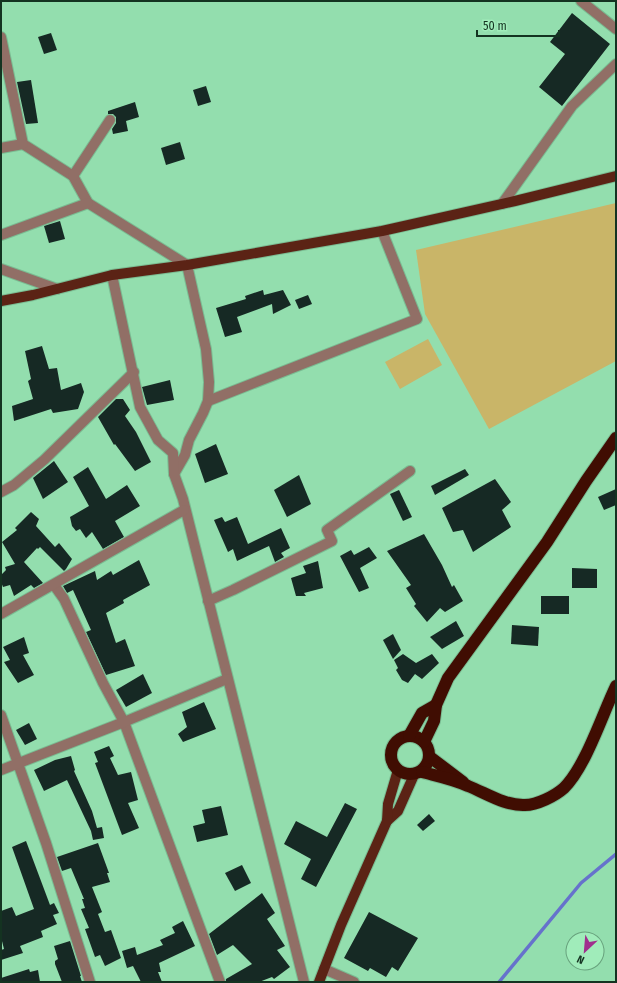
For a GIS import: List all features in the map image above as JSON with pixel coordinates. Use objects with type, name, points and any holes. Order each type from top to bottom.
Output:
[{"type":"highway","points":[[424,742],[434,721],[436,705],[448,678],[547,542],[586,481],[616,438]]},
{"type":"highway","points":[[430,757],[467,785],[488,796],[511,803],[525,805],[543,800],[563,789],[582,761],[616,686]]},
{"type":"highway","points":[[409,736],[422,713],[436,705]]},
{"type":"highway","points":[[418,773],[427,767],[430,757],[430,750],[424,742],[417,737],[402,737],[393,746],[391,759],[398,770],[405,774],[418,773],[467,785]]},
{"type":"main road","points":[[1,301],[112,275],[187,265],[382,231],[616,176]]},
{"type":"main road","points":[[319,982],[341,925],[387,821],[388,804],[398,770]]},
{"type":"main road","points":[[387,821],[398,811],[418,773]]},
{"type":"street","points":[[581,1],[616,29]]},
{"type":"street","points":[[1,37],[23,144]]},
{"type":"street","points":[[502,204],[572,106],[616,64]]},
{"type":"street","points":[[73,176],[110,120]]},
{"type":"street","points":[[1,148],[23,144],[73,176],[88,203],[187,265],[206,349],[210,382],[208,401],[189,440],[185,454],[174,474]]},
{"type":"street","points":[[1,235],[88,203]]},
{"type":"street","points":[[208,401],[416,319],[382,231]]},
{"type":"street","points":[[1,269],[57,289]]},
{"type":"street","points":[[112,275],[134,372],[140,407],[158,440],[173,453],[174,474],[183,499],[184,510],[304,982]]},
{"type":"street","points":[[1,492],[14,485],[44,460],[134,372]]},
{"type":"street","points":[[208,600],[233,590],[332,541],[327,530],[410,471]]},
{"type":"street","points":[[1,614],[184,510]]},
{"type":"street","points":[[54,585],[64,599],[103,683],[124,722],[220,982]]},
{"type":"street","points":[[1,770],[18,762],[124,722],[227,679]]},
{"type":"street","points":[[1,715],[18,762],[90,982]]},
{"type":"street","points":[[324,969],[354,982]]},
{"type":"shaded area","points":[[616,203],[616,361],[489,429],[425,314],[416,250]]},
{"type":"shaded area","points":[[428,339],[442,365],[400,389],[385,362]]},
{"type":"building","points":[[572,13],[610,44],[562,106],[539,87],[565,54],[550,42]]},
{"type":"building","points":[[51,33],[57,50],[44,54],[38,37]]},
{"type":"building","points":[[31,80],[38,123],[26,124],[17,82]]},
{"type":"building","points":[[206,86],[211,102],[198,106],[193,90]]},
{"type":"building","points":[[135,102],[139,117],[126,121],[128,131],[113,134],[112,129],[116,123],[116,117],[113,114],[108,114],[108,111]]},
{"type":"building","points":[[180,142],[185,159],[166,165],[161,148]]},
{"type":"building","points":[[60,221],[65,239],[49,243],[44,226]]},
{"type":"building","points":[[263,290],[264,295],[283,290],[291,305],[273,314],[272,304],[237,317],[242,332],[225,337],[216,308],[246,299],[245,296]]},
{"type":"building","points":[[308,295],[312,304],[299,309],[295,300]]},
{"type":"building","points":[[42,346],[49,369],[57,368],[61,390],[81,383],[84,392],[78,409],[53,413],[51,409],[14,421],[12,406],[33,399],[28,381],[31,379],[25,351]]},
{"type":"building","points":[[170,380],[174,400],[147,405],[142,387]]},
{"type":"building","points":[[116,399],[123,399],[130,410],[125,416],[136,432],[151,462],[135,471],[115,444],[114,445],[98,417]]},
{"type":"building","points":[[216,444],[228,474],[205,483],[195,454]]},
{"type":"building","points":[[54,461],[68,482],[43,499],[33,478]]},
{"type":"building","points":[[88,467],[106,499],[127,485],[140,506],[115,521],[124,537],[103,549],[92,532],[86,538],[80,529],[76,531],[72,526],[70,517],[89,506],[73,477]]},
{"type":"building","points":[[465,469],[469,475],[435,495],[431,486]]},
{"type":"building","points":[[299,475],[311,504],[287,517],[274,490]]},
{"type":"building","points":[[495,479],[511,502],[502,510],[511,527],[473,552],[463,530],[453,532],[442,508]]},
{"type":"building","points":[[616,489],[616,505],[604,510],[598,497]]},
{"type":"building","points":[[399,490],[412,517],[403,521],[390,494]]},
{"type":"building","points":[[31,512],[39,519],[36,526],[55,547],[59,543],[72,559],[64,571],[40,547],[38,549],[37,548],[24,562],[43,583],[34,588],[31,585],[14,596],[10,585],[3,587],[1,582],[1,575],[6,570],[5,567],[15,564],[2,542],[17,530],[15,528]]},
{"type":"building","points":[[222,517],[225,522],[237,517],[248,544],[281,528],[290,548],[281,553],[284,557],[275,562],[269,546],[237,561],[233,549],[228,552],[214,520]]},
{"type":"building","points":[[424,534],[442,565],[452,587],[454,585],[463,601],[445,612],[440,608],[427,622],[414,606],[416,604],[406,588],[411,585],[387,551]]},
{"type":"building","points":[[369,547],[377,558],[360,568],[369,588],[359,592],[340,556],[351,550],[354,555]]},
{"type":"building","points":[[139,560],[150,585],[123,600],[124,603],[106,613],[116,643],[125,639],[135,666],[106,675],[86,632],[91,630],[73,590],[67,593],[63,586],[95,571],[97,580],[111,571],[113,575]]},
{"type":"building","points":[[318,561],[323,588],[304,593],[306,596],[296,596],[291,578],[306,573],[303,566]]},
{"type":"building","points":[[572,568],[597,569],[597,588],[572,588]]},
{"type":"building","points":[[541,596],[569,596],[569,614],[541,614]]},
{"type":"building","points":[[456,621],[464,636],[442,649],[430,637]]},
{"type":"building","points":[[512,625],[539,627],[538,646],[511,644]]},
{"type":"building","points":[[393,634],[401,650],[393,659],[383,640]]},
{"type":"building","points":[[24,637],[29,653],[23,655],[34,675],[18,683],[4,662],[10,660],[3,647]]},
{"type":"building","points":[[403,654],[416,663],[432,654],[439,663],[422,679],[415,674],[408,683],[402,680],[396,670],[398,668],[394,660]]},
{"type":"building","points":[[143,674],[152,693],[126,707],[116,690]]},
{"type":"building","points":[[204,702],[216,729],[183,742],[178,734],[187,727],[182,712]]},
{"type":"building","points":[[29,723],[37,739],[25,745],[16,730]]},
{"type":"building","points":[[109,746],[114,756],[110,758],[118,775],[131,772],[138,800],[128,803],[139,828],[122,835],[95,763],[98,762],[94,752]]},
{"type":"building","points":[[71,756],[74,771],[92,811],[97,828],[102,827],[104,838],[93,840],[91,831],[67,780],[44,791],[34,770],[55,760]]},
{"type":"building","points":[[345,803],[357,809],[316,887],[301,879],[311,859],[284,844],[296,821],[327,837]]},
{"type":"building","points":[[221,806],[228,835],[197,842],[193,826],[205,823],[202,810]]},
{"type":"building","points":[[429,814],[435,821],[423,831],[417,825]]},
{"type":"building","points":[[26,841],[50,905],[54,903],[59,913],[53,915],[57,924],[41,931],[43,937],[20,946],[23,953],[1,960],[1,950],[4,949],[1,937],[1,911],[12,907],[16,916],[34,909],[12,847]]},
{"type":"building","points":[[98,843],[109,873],[107,873],[110,882],[92,887],[102,912],[98,914],[105,932],[111,930],[121,958],[105,966],[100,955],[95,957],[85,929],[89,928],[81,909],[85,908],[82,899],[84,899],[71,868],[62,871],[57,857]]},
{"type":"building","points":[[242,865],[251,883],[235,891],[225,873]]},
{"type":"building","points":[[262,893],[275,913],[267,919],[285,946],[277,950],[290,967],[274,979],[272,977],[259,982],[226,982],[226,979],[252,964],[233,945],[217,955],[209,934]]},
{"type":"building","points":[[369,912],[418,938],[398,971],[392,967],[386,977],[370,968],[368,971],[344,958]]},
{"type":"building","points":[[183,921],[195,946],[159,963],[161,972],[158,972],[162,982],[141,982],[133,966],[127,968],[122,951],[135,947],[137,955],[163,945],[160,940],[175,933],[172,927]]},
{"type":"building","points":[[70,941],[82,982],[62,982],[55,964],[55,961],[58,959],[54,946]]},
{"type":"building","points":[[29,969],[30,972],[38,970],[40,982],[1,982],[1,978]]},
{"type":"waterway","points":[[499,982],[581,883],[616,854]]}]
